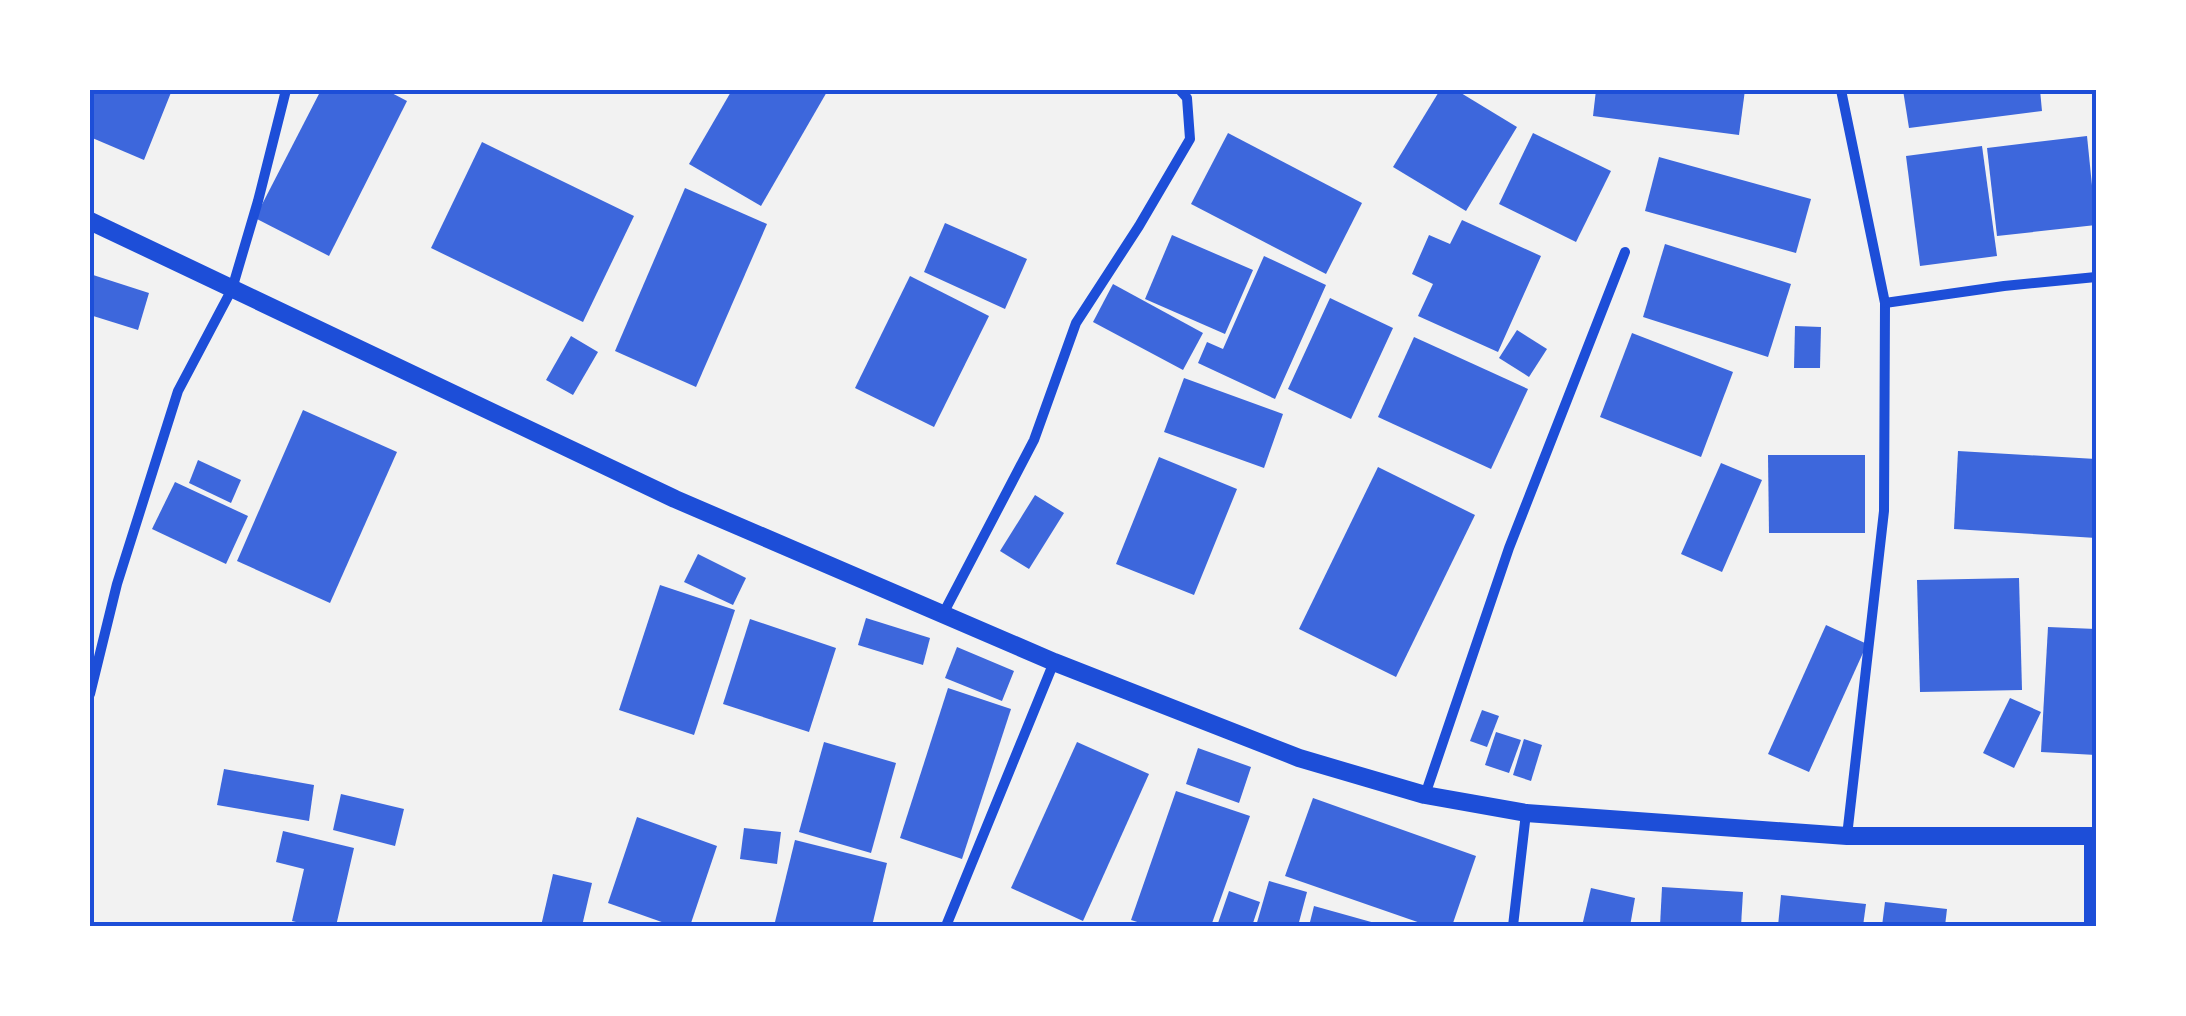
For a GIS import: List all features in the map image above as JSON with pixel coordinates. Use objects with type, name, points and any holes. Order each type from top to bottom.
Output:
[{"type":"street","points":[[90,694],[117,584],[178,391],[232,289],[286,90]]},
{"type":"street","points":[[1841,90],[1885,303],[1884,511],[1847,836]]},
{"type":"street","points":[[942,614],[1034,440],[1076,324],[1190,139],[1186,93]]},
{"type":"street","points":[[90,221],[675,499],[1054,662],[1299,758],[1425,795],[1526,813],[1847,836],[2093,836],[2090,926]]},
{"type":"street","points":[[1425,795],[1509,548],[1625,252]]},
{"type":"street","points":[[1885,303],[2096,277]]},
{"type":"street","points":[[946,926],[1054,662]]},
{"type":"street","points":[[1513,926],[1526,813]]},
{"type":"building","points":[[90,90],[172,90],[144,160],[90,137]]},
{"type":"building","points":[[321,90],[386,90],[407,101],[329,256],[255,218]]},
{"type":"building","points":[[732,90],[828,90],[761,206],[689,164]]},
{"type":"building","points":[[1440,90],[1456,90],[1517,127],[1466,211],[1393,167]]},
{"type":"building","points":[[1596,90],[1745,90],[1739,135],[1593,116]]},
{"type":"building","points":[[1903,90],[2040,90],[2042,111],[1909,128]]},
{"type":"building","points":[[1228,133],[1362,203],[1326,274],[1191,204]]},
{"type":"building","points":[[1533,133],[1611,171],[1576,242],[1499,204]]},
{"type":"building","points":[[2087,136],[2096,225],[1997,236],[1987,148]]},
{"type":"building","points":[[482,142],[634,216],[583,322],[431,248]]},
{"type":"building","points":[[1982,146],[1997,256],[1920,266],[1906,156]]},
{"type":"building","points":[[1659,157],[1811,199],[1796,253],[1645,211]]},
{"type":"building","points":[[685,188],[767,224],[696,387],[615,351]]},
{"type":"building","points":[[1462,220],[1541,256],[1498,352],[1418,316],[1433,284],[1412,274],[1429,235],[1450,244]]},
{"type":"building","points":[[945,223],[1027,259],[1005,309],[924,272]]},
{"type":"building","points":[[1172,235],[1253,270],[1225,334],[1145,299]]},
{"type":"building","points":[[1665,244],[1791,284],[1768,357],[1643,317]]},
{"type":"building","points":[[1264,256],[1326,285],[1275,399],[1198,363],[1207,342],[1223,349]]},
{"type":"building","points":[[90,274],[149,293],[138,330],[90,315]]},
{"type":"building","points":[[910,276],[989,316],[934,427],[855,388]]},
{"type":"building","points":[[1113,284],[1203,333],[1183,370],[1093,322]]},
{"type":"building","points":[[1330,298],[1393,328],[1351,419],[1288,389]]},
{"type":"building","points":[[1795,326],[1821,327],[1820,368],[1794,368]]},
{"type":"building","points":[[1517,330],[1547,349],[1529,377],[1499,358]]},
{"type":"building","points":[[1632,333],[1733,372],[1701,457],[1600,417]]},
{"type":"building","points":[[571,336],[598,352],[573,395],[546,380]]},
{"type":"building","points":[[1414,337],[1528,389],[1491,469],[1378,417]]},
{"type":"building","points":[[1184,378],[1283,414],[1264,468],[1164,432]]},
{"type":"building","points":[[303,410],[397,452],[330,603],[237,561]]},
{"type":"building","points":[[1958,451],[2096,459],[2096,538],[1954,529]]},
{"type":"building","points":[[1768,455],[1865,455],[1865,533],[1769,533]]},
{"type":"building","points":[[1159,457],[1237,489],[1194,595],[1116,564]]},
{"type":"building","points":[[198,460],[241,480],[231,503],[189,483]]},
{"type":"building","points":[[1721,463],[1762,480],[1722,572],[1681,554]]},
{"type":"building","points":[[1378,467],[1475,515],[1396,677],[1299,629]]},
{"type":"building","points":[[175,482],[248,516],[226,564],[152,529]]},
{"type":"building","points":[[1035,495],[1064,513],[1029,569],[1000,551]]},
{"type":"building","points":[[698,554],[746,578],[733,605],[684,582]]},
{"type":"building","points":[[2019,578],[2022,690],[1920,692],[1917,580]]},
{"type":"building","points":[[660,585],[735,610],[694,735],[619,710]]},
{"type":"building","points":[[866,618],[930,638],[923,665],[858,645]]},
{"type":"building","points":[[750,619],[836,648],[809,732],[723,704]]},
{"type":"building","points":[[1826,625],[1867,644],[1809,772],[1768,754]]},
{"type":"building","points":[[2048,627],[2096,629],[2096,755],[2041,752]]},
{"type":"building","points":[[957,647],[1014,671],[1002,701],[945,678]]},
{"type":"building","points":[[948,688],[1011,709],[962,859],[900,838]]},
{"type":"building","points":[[2010,698],[2041,712],[2014,768],[1983,753]]},
{"type":"building","points":[[1482,710],[1499,716],[1487,747],[1470,741]]},
{"type":"building","points":[[1496,732],[1521,740],[1509,773],[1485,765]]},
{"type":"building","points":[[1524,739],[1542,745],[1531,781],[1513,775]]},
{"type":"building","points":[[824,742],[896,763],[871,853],[799,832]]},
{"type":"building","points":[[1077,742],[1149,774],[1083,921],[1011,888]]},
{"type":"building","points":[[1198,748],[1251,767],[1239,803],[1186,784]]},
{"type":"building","points":[[224,769],[314,785],[309,821],[217,805]]},
{"type":"building","points":[[1176,791],[1250,816],[1211,926],[1150,926],[1131,920]]},
{"type":"building","points":[[341,794],[404,809],[395,846],[333,830]]},
{"type":"building","points":[[1313,798],[1476,856],[1452,926],[1429,926],[1285,876]]},
{"type":"building","points":[[637,817],[717,846],[690,926],[673,926],[608,903]]},
{"type":"building","points":[[744,828],[781,832],[777,864],[740,859]]},
{"type":"building","points":[[283,831],[354,848],[336,926],[292,921],[304,869],[276,862]]},
{"type":"building","points":[[795,840],[887,863],[872,926],[774,926]]},
{"type":"building","points":[[553,874],[592,883],[582,926],[541,926]]},
{"type":"building","points":[[1269,881],[1307,892],[1298,926],[1256,926]]},
{"type":"building","points":[[1662,887],[1743,892],[1741,926],[1660,926]]},
{"type":"building","points":[[1591,888],[1635,898],[1630,926],[1582,926]]},
{"type":"building","points":[[1229,891],[1260,902],[1252,926],[1217,926]]},
{"type":"building","points":[[1781,895],[1866,904],[1863,926],[1778,926]]},
{"type":"building","points":[[1885,902],[1947,909],[1945,926],[1882,926]]},
{"type":"building","points":[[1314,906],[1382,925],[1382,926],[1309,926]]}]
